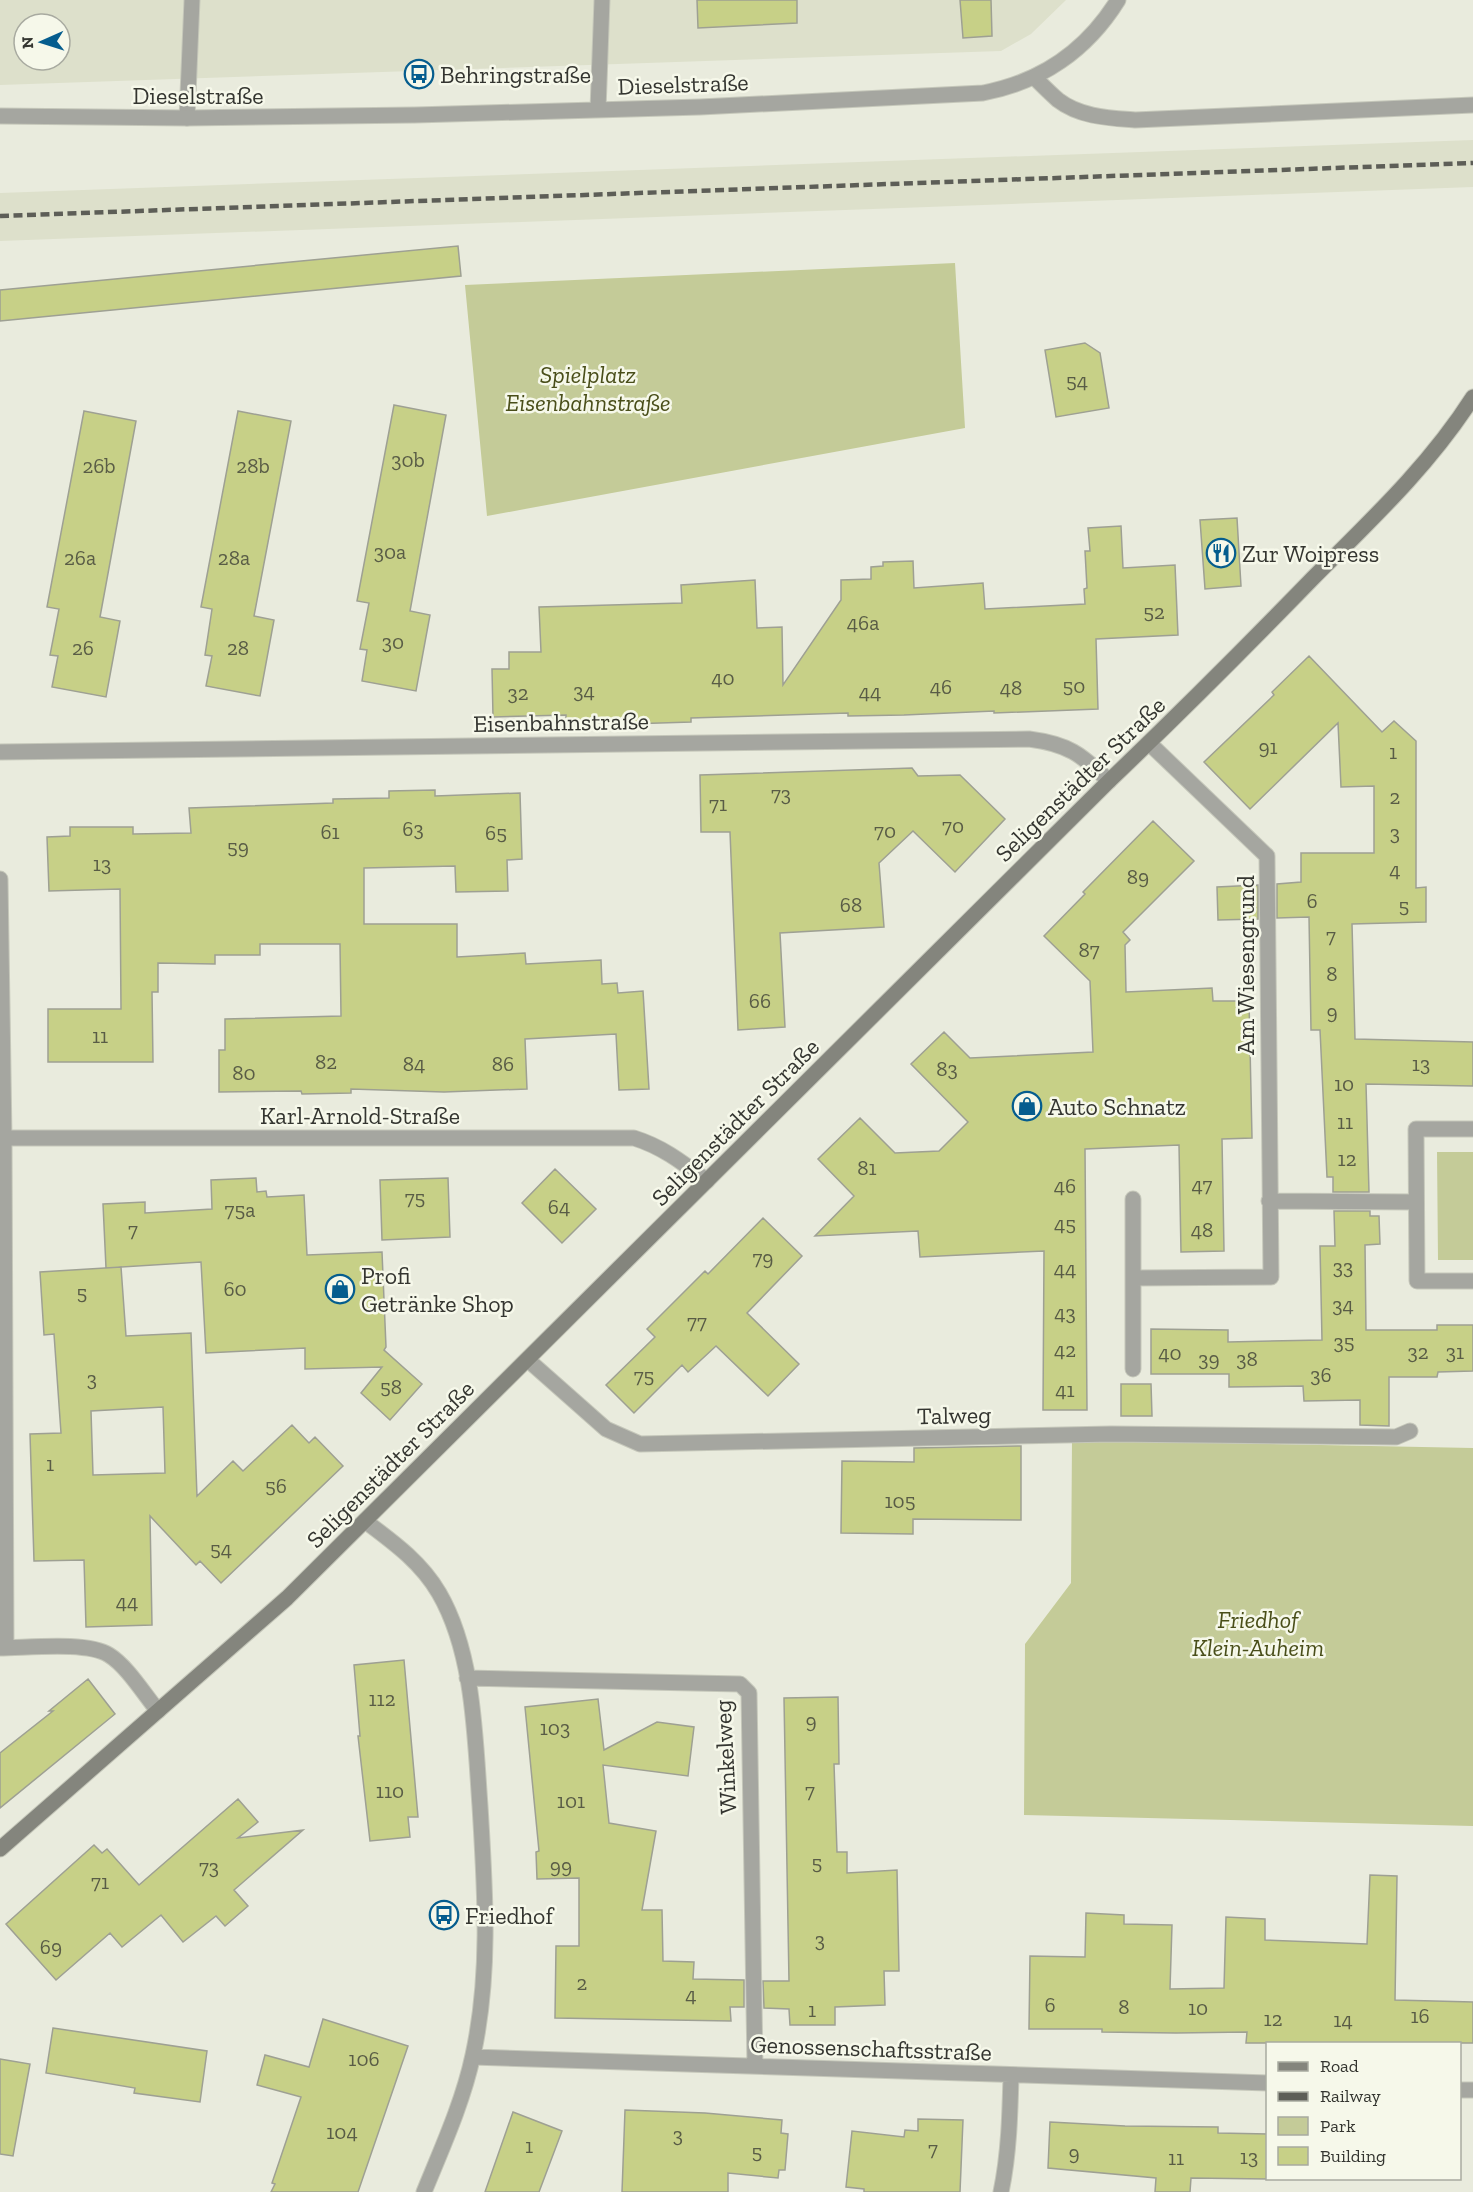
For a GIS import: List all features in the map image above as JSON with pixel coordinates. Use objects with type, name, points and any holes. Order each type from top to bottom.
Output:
[{"type":"main road","name":"Seligenstädter Straße","points":[[0,1849],[287,1598],[1149,743],[1408,482],[1457,423],[1473,398]]},
{"type":"street","points":[[187,118],[192,0]]},
{"type":"street","points":[[598,110],[602,0]]},
{"type":"street","name":"Dieselstraße","points":[[0,116],[187,118],[598,110],[965,95],[1009,88],[1034,77],[1064,59],[1082,44],[1118,0]]},
{"type":"street","points":[[1034,77],[1060,101],[1086,114],[1136,120],[1473,105]]},
{"type":"street","name":"Eisenbahnstraße","points":[[0,752],[1029,739],[1049,741],[1067,748],[1086,758],[1109,781]]},
{"type":"street","name":"Am Wiesengrund","points":[[1133,1278],[1271,1277],[1267,856],[1149,743]]},
{"type":"street","points":[[0,879],[3,1648],[79,1647],[96,1649],[110,1655],[158,1711]]},
{"type":"street","points":[[1473,1128],[1416,1129],[1417,1281],[1473,1281]]},
{"type":"street","name":"Karl-Arnold-Straße","points":[[2,1138],[634,1138],[675,1156],[707,1181]]},
{"type":"street","points":[[1133,1198],[1133,1369]]},
{"type":"street","points":[[1269,1202],[1416,1202]]},
{"type":"street","name":"Talweg","points":[[528,1360],[606,1429],[640,1444],[1111,1434],[1396,1437],[1410,1431]]},
{"type":"street","points":[[365,1521],[402,1549],[433,1583],[449,1612],[467,1678],[477,1767],[485,1902],[483,1980],[473,2057],[448,2132],[424,2192]]},
{"type":"street","name":"Winkelweg","points":[[467,1678],[740,1684],[750,1693],[755,2066]]},
{"type":"street","name":"Genossenschaftsstraße","points":[[473,2057],[1266,2083]]},
{"type":"street","points":[[1001,2192],[1008,2139],[1011,2075]]},
{"type":"shaded area","points":[[0,0],[1066,0],[1031,34],[1001,51],[0,85]]},
{"type":"shaded area","points":[[1473,140],[1473,187],[0,241],[0,193]]},
{"type":"green space","name":"Spielplatz Eisenbahnstraße","points":[[955,263],[965,428],[487,516],[465,285]]},
{"type":"green space","points":[[1437,1152],[1473,1152],[1473,1260],[1438,1260]]},
{"type":"green space","name":"Friedhof Klein-Auheim","points":[[1072,1440],[1473,1448],[1473,1826],[1024,1815],[1025,1644],[1071,1583]]},
{"type":"building","points":[[697,0],[797,0],[797,23],[698,28]]},
{"type":"building","points":[[960,0],[991,0],[992,36],[963,38]]},
{"type":"building","points":[[458,246],[461,276],[0,321],[0,290]]},
{"type":"building","points":[[1085,343],[1100,353],[1109,408],[1056,417],[1045,350]]},
{"type":"building","points":[[394,405],[446,415],[410,611],[430,615],[416,691],[362,681],[367,650],[360,649],[369,603],[357,601]]},
{"type":"building","points":[[84,411],[136,421],[100,617],[120,621],[106,697],[52,687],[58,656],[50,655],[59,609],[47,607]]},
{"type":"building","points":[[238,411],[291,421],[254,616],[274,620],[260,696],[206,686],[212,656],[205,655],[212,609],[201,607]]},
{"type":"building","name":"Zur Woipress","points":[[1237,518],[1241,586],[1205,589],[1200,520]]},
{"type":"building","points":[[1121,526],[1123,568],[1175,565],[1178,635],[1096,639],[1098,709],[691,718],[691,722],[629,724],[629,719],[566,720],[566,715],[493,717],[492,669],[509,669],[509,652],[541,652],[539,607],[682,603],[681,585],[755,580],[757,628],[782,627],[783,685],[841,600],[841,580],[871,579],[871,567],[883,566],[883,562],[913,561],[914,588],[983,583],[985,609],[1085,604],[1084,589],[1087,588],[1085,551],[1090,551],[1088,528]]},
{"type":"building","points":[[1309,656],[1382,732],[1394,721],[1416,741],[1416,888],[1426,887],[1426,922],[1352,924],[1355,1039],[1473,1042],[1473,1086],[1366,1084],[1369,1192],[1333,1192],[1333,1177],[1327,1177],[1320,1030],[1311,1030],[1309,917],[1277,918],[1277,884],[1301,882],[1301,853],[1374,853],[1374,786],[1341,787],[1338,723],[1250,809],[1204,762],[1274,695],[1272,692]]},
{"type":"building","points":[[912,768],[918,776],[960,775],[1005,819],[955,872],[913,831],[879,863],[884,927],[780,933],[785,1027],[738,1030],[730,832],[701,832],[700,775]]},
{"type":"building","points":[[435,790],[435,796],[520,793],[522,859],[507,860],[508,891],[456,892],[455,866],[364,868],[364,924],[457,924],[457,957],[525,953],[526,964],[601,960],[602,984],[617,983],[618,993],[643,991],[649,1089],[619,1090],[616,1034],[525,1039],[527,1089],[444,1092],[351,1089],[351,1093],[302,1094],[301,1091],[219,1092],[219,1050],[225,1050],[225,1019],[341,1016],[340,944],[260,944],[260,955],[215,955],[215,964],[158,963],[158,992],[152,992],[153,1062],[48,1062],[48,1009],[121,1009],[120,889],[49,891],[47,837],[70,836],[70,827],[133,827],[133,834],[191,833],[189,808],[333,803],[333,799],[389,798],[389,791]]},
{"type":"building","points":[[1153,821],[1194,861],[1123,932],[1130,940],[1125,945],[1126,992],[1212,988],[1213,1001],[1249,1001],[1252,1138],[1222,1139],[1224,1251],[1181,1252],[1179,1145],[1085,1149],[1087,1410],[1043,1410],[1044,1251],[920,1257],[918,1231],[815,1236],[854,1196],[818,1159],[860,1118],[895,1153],[939,1151],[968,1122],[911,1064],[944,1032],[970,1058],[1093,1052],[1090,981],[1044,936],[1085,894],[1083,892]]},
{"type":"building","points":[[1258,885],[1258,919],[1218,920],[1217,887]]},
{"type":"building","points":[[555,1169],[596,1209],[562,1243],[522,1203]]},
{"type":"building","points":[[256,1178],[257,1192],[266,1191],[267,1197],[304,1195],[307,1255],[382,1252],[386,1347],[384,1350],[422,1384],[390,1420],[361,1393],[382,1367],[305,1369],[305,1348],[206,1353],[201,1262],[106,1268],[103,1204],[145,1202],[145,1213],[212,1209],[211,1180]]},
{"type":"building","points":[[448,1178],[450,1237],[382,1240],[380,1180]]},
{"type":"building","points":[[1334,1211],[1370,1211],[1370,1216],[1379,1216],[1380,1244],[1365,1245],[1366,1330],[1437,1330],[1437,1325],[1473,1325],[1473,1371],[1438,1372],[1437,1377],[1389,1377],[1389,1426],[1360,1425],[1360,1400],[1304,1401],[1303,1386],[1229,1387],[1229,1374],[1151,1374],[1151,1329],[1228,1330],[1228,1342],[1322,1340],[1320,1246],[1335,1246]]},
{"type":"building","points":[[763,1218],[802,1256],[747,1313],[799,1364],[768,1396],[716,1346],[688,1372],[682,1365],[634,1413],[606,1385],[655,1337],[647,1329],[705,1271],[708,1274]]},
{"type":"building","points":[[121,1267],[126,1336],[191,1333],[197,1496],[233,1461],[243,1471],[292,1425],[309,1443],[315,1437],[343,1466],[221,1583],[200,1561],[196,1565],[150,1516],[152,1625],[86,1627],[84,1560],[34,1561],[30,1434],[61,1433],[54,1334],[44,1335],[40,1272]],"holes":[[[163,1407],[165,1473],[93,1475],[91,1411]]]},
{"type":"building","points":[[1121,1384],[1151,1384],[1152,1416],[1121,1416]]},
{"type":"building","points":[[1021,1446],[1021,1520],[913,1519],[913,1534],[841,1533],[842,1461],[914,1462],[914,1448]]},
{"type":"building","points":[[404,1660],[418,1817],[408,1817],[410,1837],[370,1841],[358,1736],[360,1736],[354,1665]]},
{"type":"building","points":[[88,1679],[115,1714],[0,1808],[0,1753],[53,1711],[49,1711]]},
{"type":"building","points":[[838,1697],[839,1764],[834,1764],[837,1852],[847,1852],[847,1873],[897,1870],[899,1971],[884,1971],[885,2005],[835,2007],[835,2025],[790,2025],[789,2009],[764,2008],[763,1981],[789,1981],[784,1698]]},
{"type":"building","points":[[598,1699],[604,1750],[657,1722],[694,1727],[688,1776],[603,1765],[609,1823],[656,1831],[642,1910],[662,1910],[663,1961],[694,1962],[693,1979],[744,1980],[744,2007],[730,2007],[731,2021],[555,2018],[556,1946],[579,1946],[579,1878],[537,1879],[536,1852],[539,1851],[525,1707]]},
{"type":"building","points":[[238,1799],[258,1822],[238,1838],[303,1830],[234,1890],[248,1906],[225,1926],[216,1916],[183,1942],[161,1915],[122,1947],[110,1933],[56,1980],[6,1924],[94,1845],[102,1853],[107,1849],[139,1885]]},
{"type":"building","points":[[1370,1875],[1397,1876],[1395,2000],[1473,2002],[1473,2043],[1246,2043],[1247,2032],[1102,2032],[1102,2029],[1029,2029],[1030,1956],[1085,1957],[1086,1913],[1124,1915],[1124,1924],[1172,1925],[1170,1989],[1224,1988],[1226,1917],[1265,1919],[1265,1940],[1367,1944]]},
{"type":"building","points":[[323,2019],[408,2046],[358,2192],[271,2192],[301,2097],[257,2085],[265,2055],[309,2067]]},
{"type":"building","points":[[53,2028],[207,2051],[200,2102],[134,2093],[135,2088],[46,2073]]},
{"type":"building","points":[[0,2059],[30,2064],[13,2156],[0,2154]]},
{"type":"building","points":[[625,2110],[705,2113],[782,2120],[781,2133],[788,2134],[785,2170],[779,2170],[778,2178],[728,2173],[728,2192],[622,2192]]},
{"type":"building","points":[[513,2112],[562,2131],[539,2192],[485,2192]]},
{"type":"building","points":[[918,2119],[963,2120],[960,2192],[864,2192],[864,2189],[846,2187],[852,2131],[904,2137],[905,2130],[918,2131]]},
{"type":"building","points":[[1050,2122],[1218,2127],[1218,2133],[1266,2134],[1266,2179],[1191,2178],[1190,2192],[1155,2192],[1156,2178],[1048,2168]]},
{"type":"railway","points":[[0,216],[1473,163]]},
{"type":"place","name":"Behringstraße","points":[[419,74]]},
{"type":"place","name":"Zur Woipress","points":[[1221,553]]},
{"type":"place","name":"Auto Schnatz","points":[[1027,1106]]},
{"type":"place","name":"Profi Getränke Shop","points":[[340,1289]]},
{"type":"place","name":"Friedhof","points":[[444,1915]]}]
